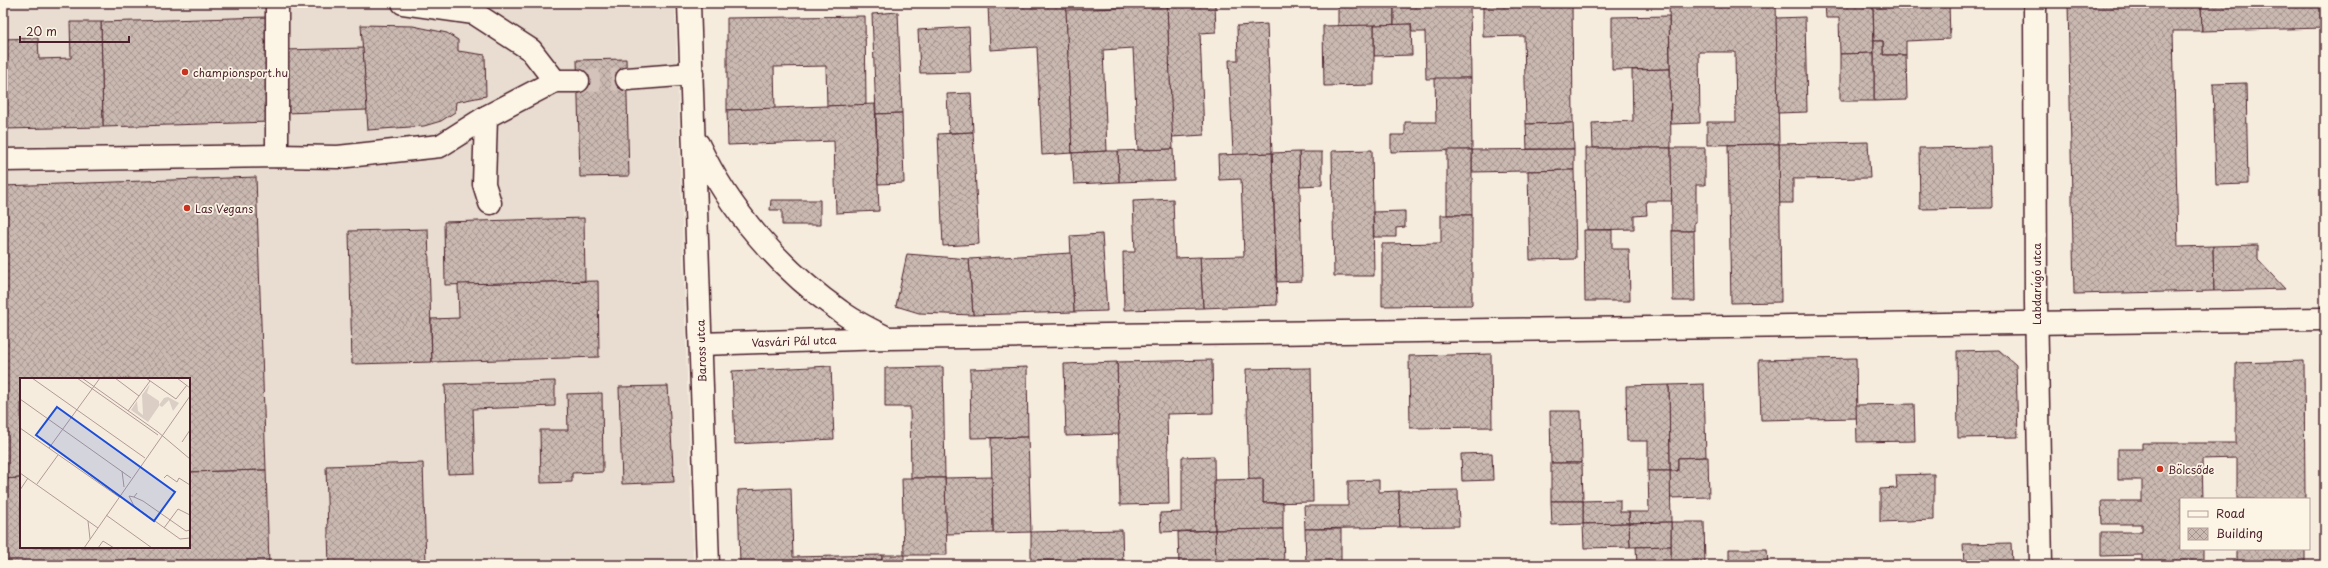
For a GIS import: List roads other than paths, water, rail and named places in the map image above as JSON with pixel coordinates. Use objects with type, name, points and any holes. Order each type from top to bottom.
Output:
[{"type":"street","points":[[277,3],[277,156]]},
{"type":"street","points":[[403,3],[474,13],[531,50],[555,81]]},
{"type":"street","name":"Baross utca","points":[[689,3],[695,137],[708,565]]},
{"type":"street","name":"Labdarúgó utca","points":[[2035,3],[2037,322],[2041,565]]},
{"type":"street","points":[[627,79],[692,74]]},
{"type":"street","points":[[3,160],[277,156],[338,157],[440,146],[486,117],[555,81],[578,81]]},
{"type":"street","points":[[486,117],[484,184],[490,203]]},
{"type":"street","points":[[695,137],[709,168],[726,195],[768,247],[798,278],[840,312],[887,338]]},
{"type":"street","name":"Vasvári Pál utca","points":[[701,344],[887,338],[2325,319]]},
{"type":"tunnel","points":[[578,81],[627,79]]},
{"type":"place","name":"championsport.hu","points":[[185,72]]},
{"type":"place","name":"Las Vegans","points":[[187,208]]},
{"type":"place","name":"Bölcsőde","points":[[2160,469]]}]
